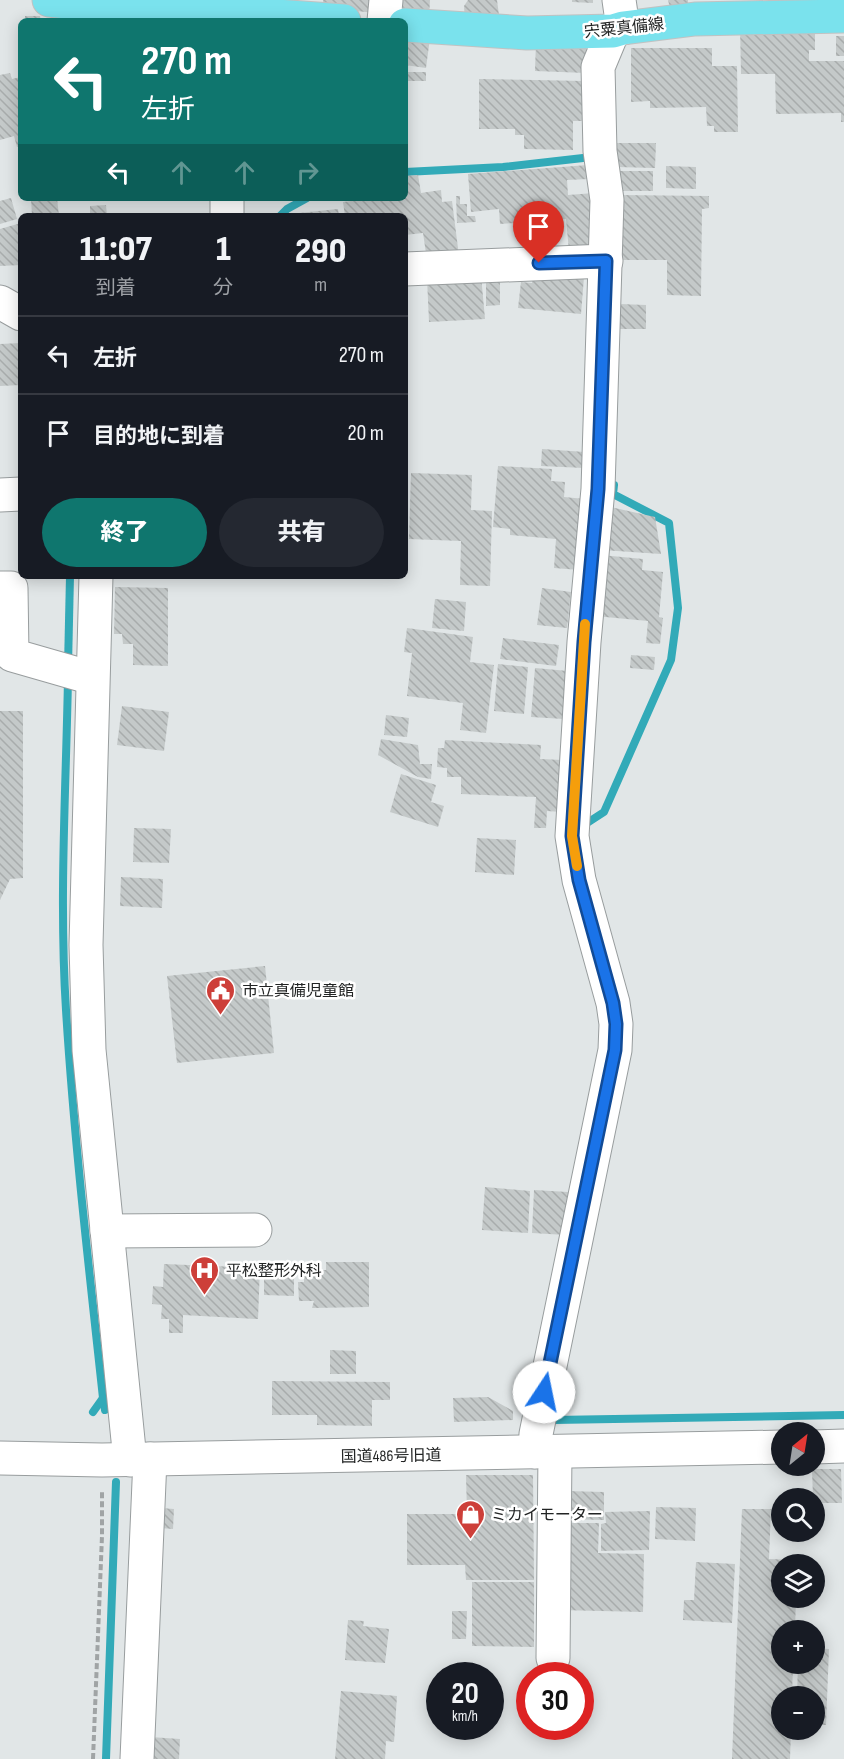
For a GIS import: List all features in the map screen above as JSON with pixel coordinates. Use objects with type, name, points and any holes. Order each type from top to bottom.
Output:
[{"type":"main road","points":[[49,0],[104,6],[209,5],[316,18]]},
{"type":"main road","name":"宍粟真備線","points":[[408,25],[527,33],[618,20],[696,19],[747,8],[844,16]]},
{"type":"street","points":[[384,18],[386,0]]},
{"type":"street","points":[[554,1658],[545,1452],[536,1434],[615,1050],[616,1024],[613,1003],[579,880],[572,836],[584,642],[598,489],[606,261],[607,200],[600,151],[598,67],[618,20]]},
{"type":"street","points":[[408,269],[606,261]]},
{"type":"street","points":[[0,302],[18,312]]},
{"type":"street","points":[[0,495],[18,494]]},
{"type":"street","points":[[95,579],[76,673],[89,1050],[128,1460],[137,1759]]},
{"type":"street","points":[[0,588],[11,588],[12,655],[76,673]]},
{"type":"street","points":[[107,1231],[255,1230]]},
{"type":"street","points":[[825,1447],[844,1446]]},
{"type":"street","name":"国道486号旧道","points":[[0,1458],[128,1460],[771,1447]]},
{"type":"path","points":[[93,1759],[102,1536],[128,1460]]},
{"type":"building","points":[[323,0],[378,0],[377,13],[323,8]]},
{"type":"building","points":[[395,0],[430,0],[429,18],[395,15]]},
{"type":"building","points":[[468,0],[497,0],[500,23],[465,23],[464,6]]},
{"type":"building","points":[[572,0],[593,0],[593,3],[572,2]]},
{"type":"building","points":[[668,0],[688,0],[688,7],[671,12]]},
{"type":"building","points":[[25,16],[40,16],[40,18],[25,18]]},
{"type":"building","points":[[793,26],[793,34],[815,34],[815,50],[809,50],[809,61],[844,61],[844,122],[841,122],[841,113],[776,114],[775,74],[741,74],[740,27]]},
{"type":"building","points":[[408,34],[430,38],[426,68],[408,65]]},
{"type":"building","points":[[836,36],[844,36],[844,56],[836,56]]},
{"type":"building","points":[[536,41],[587,43],[586,73],[535,71]]},
{"type":"building","points":[[631,48],[712,48],[712,66],[737,66],[738,132],[714,132],[714,126],[707,126],[706,107],[650,108],[650,101],[631,102]]},
{"type":"building","points":[[408,72],[426,72],[426,81],[408,81]]},
{"type":"building","points":[[10,73],[12,79],[18,78],[17,147],[14,136],[0,140],[0,75]]},
{"type":"building","points":[[479,79],[585,81],[585,121],[573,121],[573,150],[524,149],[524,135],[515,135],[515,129],[479,129]]},
{"type":"building","points":[[616,143],[656,143],[655,168],[616,167]]},
{"type":"building","points":[[588,165],[589,179],[567,180],[568,195],[594,193],[599,248],[569,251],[566,219],[500,224],[499,209],[471,212],[468,174]]},
{"type":"building","points":[[666,166],[696,167],[696,189],[666,188]]},
{"type":"building","points":[[617,171],[653,171],[653,191],[617,191]]},
{"type":"building","points":[[418,175],[421,193],[441,190],[442,202],[452,201],[459,256],[427,260],[423,233],[408,235],[408,213],[345,213],[343,202],[408,201],[408,176]]},
{"type":"building","points":[[619,195],[709,196],[709,208],[702,209],[701,296],[667,295],[667,260],[618,260]]},
{"type":"building","points":[[456,196],[460,196],[460,204],[467,204],[467,216],[475,216],[476,222],[457,223]]},
{"type":"building","points":[[11,198],[17,219],[0,224],[0,201]]},
{"type":"building","points":[[31,201],[57,201],[59,213],[32,213]]},
{"type":"building","points":[[106,205],[107,213],[90,213],[90,206]]},
{"type":"building","points":[[338,209],[339,213],[299,213]]},
{"type":"building","points":[[18,224],[18,265],[0,266],[0,229]]},
{"type":"building","points":[[533,273],[584,277],[581,314],[518,308],[521,282],[532,283]]},
{"type":"building","points":[[486,274],[500,274],[500,305],[486,306]]},
{"type":"building","points":[[481,275],[485,319],[429,322],[427,278]]},
{"type":"building","points":[[620,304],[646,305],[646,329],[619,329]]},
{"type":"building","points":[[18,343],[18,385],[0,386],[0,344]]},
{"type":"building","points":[[542,449],[585,452],[584,468],[541,466]]},
{"type":"building","points":[[498,466],[552,469],[551,481],[565,482],[564,497],[585,499],[580,570],[554,568],[556,539],[510,535],[510,529],[493,527]]},
{"type":"building","points":[[411,473],[472,475],[471,510],[492,511],[490,586],[460,585],[461,541],[409,539]]},
{"type":"building","points":[[606,506],[655,517],[661,554],[602,550]]},
{"type":"building","points":[[601,555],[643,559],[642,570],[663,572],[659,617],[663,618],[660,644],[646,643],[648,621],[595,616]]},
{"type":"building","points":[[115,587],[168,588],[168,666],[133,665],[133,644],[123,644],[122,634],[114,634]]},
{"type":"building","points":[[542,588],[571,592],[567,628],[537,625]]},
{"type":"building","points":[[435,599],[466,602],[464,631],[432,628]]},
{"type":"building","points":[[407,628],[473,637],[470,662],[494,665],[486,733],[460,730],[463,703],[407,696],[412,653],[404,652]]},
{"type":"building","points":[[503,638],[559,645],[556,666],[500,659]]},
{"type":"building","points":[[631,655],[655,657],[654,670],[630,668]]},
{"type":"building","points":[[498,664],[528,667],[524,714],[494,711]]},
{"type":"building","points":[[535,668],[568,671],[564,719],[531,717]]},
{"type":"building","points":[[122,706],[169,712],[164,751],[117,745]]},
{"type":"building","points":[[0,711],[23,711],[23,878],[10,879],[0,900]]},
{"type":"building","points":[[386,715],[409,718],[407,737],[384,735]]},
{"type":"building","points":[[381,739],[418,745],[420,764],[432,764],[431,779],[418,777],[378,755]]},
{"type":"building","points":[[445,740],[541,745],[540,759],[563,760],[561,812],[547,811],[546,828],[534,828],[536,797],[461,794],[461,777],[447,777],[447,768],[437,767],[438,748],[444,748]]},
{"type":"building","points":[[401,774],[436,785],[431,802],[444,806],[438,827],[390,812]]},
{"type":"building","points":[[134,828],[171,829],[169,863],[133,862]]},
{"type":"building","points":[[477,838],[516,840],[514,875],[475,872]]},
{"type":"building","points":[[121,877],[163,879],[162,908],[120,906]]},
{"type":"building","name":"市立真備児童館","points":[[265,966],[274,1053],[177,1063],[167,976]]},
{"type":"building","points":[[485,1187],[530,1191],[528,1233],[482,1230]]},
{"type":"building","points":[[534,1190],[568,1192],[566,1235],[532,1233]]},
{"type":"building","points":[[326,1262],[369,1262],[369,1307],[312,1308],[314,1301],[299,1301],[298,1282],[304,1282],[304,1270],[326,1270]]},
{"type":"building","name":"平松整形外科","points":[[164,1264],[260,1268],[258,1319],[183,1315],[183,1333],[169,1333],[169,1319],[161,1319],[162,1305],[152,1304],[153,1286],[163,1287]]},
{"type":"building","points":[[264,1268],[294,1269],[294,1296],[264,1295]]},
{"type":"building","points":[[330,1350],[356,1351],[356,1374],[330,1374]]},
{"type":"building","points":[[272,1381],[390,1382],[390,1400],[372,1400],[372,1426],[317,1425],[317,1415],[272,1415]]},
{"type":"building","points":[[488,1397],[513,1411],[513,1420],[454,1422],[453,1398]]},
{"type":"building","points":[[825,1469],[841,1469],[842,1503],[825,1503],[825,1488],[813,1488],[812,1476],[825,1476]]},
{"type":"building","name":"ミカイモーター","points":[[466,1475],[533,1475],[534,1580],[466,1580],[465,1565],[407,1565],[407,1514],[467,1514]]},
{"type":"building","points":[[566,1491],[604,1492],[604,1520],[565,1519]]},
{"type":"building","points":[[656,1507],[696,1508],[695,1541],[655,1539]]},
{"type":"building","points":[[161,1508],[174,1509],[173,1529],[160,1528]]},
{"type":"building","points":[[742,1509],[771,1509],[769,1559],[771,1559],[771,1608],[796,1608],[795,1620],[771,1620],[771,1674],[793,1674],[792,1686],[771,1686],[771,1740],[791,1740],[790,1759],[732,1759]]},
{"type":"building","points":[[650,1511],[649,1550],[601,1551],[601,1524],[606,1523],[605,1512]]},
{"type":"building","points":[[560,1523],[599,1523],[598,1553],[644,1554],[643,1612],[559,1610]]},
{"type":"building","points":[[696,1562],[735,1564],[732,1623],[683,1620],[684,1600],[694,1600]]},
{"type":"building","points":[[472,1582],[534,1582],[534,1647],[472,1646]]},
{"type":"building","points":[[452,1611],[467,1611],[466,1639],[452,1639]]},
{"type":"building","points":[[348,1620],[364,1621],[363,1626],[389,1629],[385,1663],[345,1660]]},
{"type":"building","points":[[825,1649],[829,1649],[826,1725],[825,1686],[797,1686],[798,1674],[825,1674]]},
{"type":"building","points":[[341,1691],[397,1696],[394,1742],[386,1741],[385,1759],[335,1759]]},
{"type":"building","points":[[150,1737],[180,1739],[179,1759],[148,1759]]},
{"type":"waterway","points":[[408,172],[503,167],[583,158]]},
{"type":"waterway","points":[[283,213],[302,201]]},
{"type":"waterway","points":[[584,829],[584,825],[604,812],[671,660],[678,608],[669,523],[613,494],[614,485]]},
{"type":"waterway","points":[[68,666],[70,579]]},
{"type":"waterway","points":[[68,678],[63,886],[66,1010],[82,1204],[105,1410]]},
{"type":"waterway","points":[[93,1412],[103,1398]]},
{"type":"waterway","points":[[556,1411],[554,1420],[844,1415]]},
{"type":"waterway","points":[[106,1759],[116,1482]]},
{"type":"slow traffic","points":[[577,866],[572,836],[585,624]]},
{"type":"place","name":"市立真備児童館","points":[[221,1016]]},
{"type":"place","name":"平松整形外科","points":[[205,1296]]},
{"type":"place","name":"ミカイモーター","points":[[470,1540]]},
{"type":"route","points":[[539,263],[606,261],[598,489],[584,642],[572,836],[579,880],[613,1003],[616,1024],[615,1050],[607,1093],[544,1392]]}]
